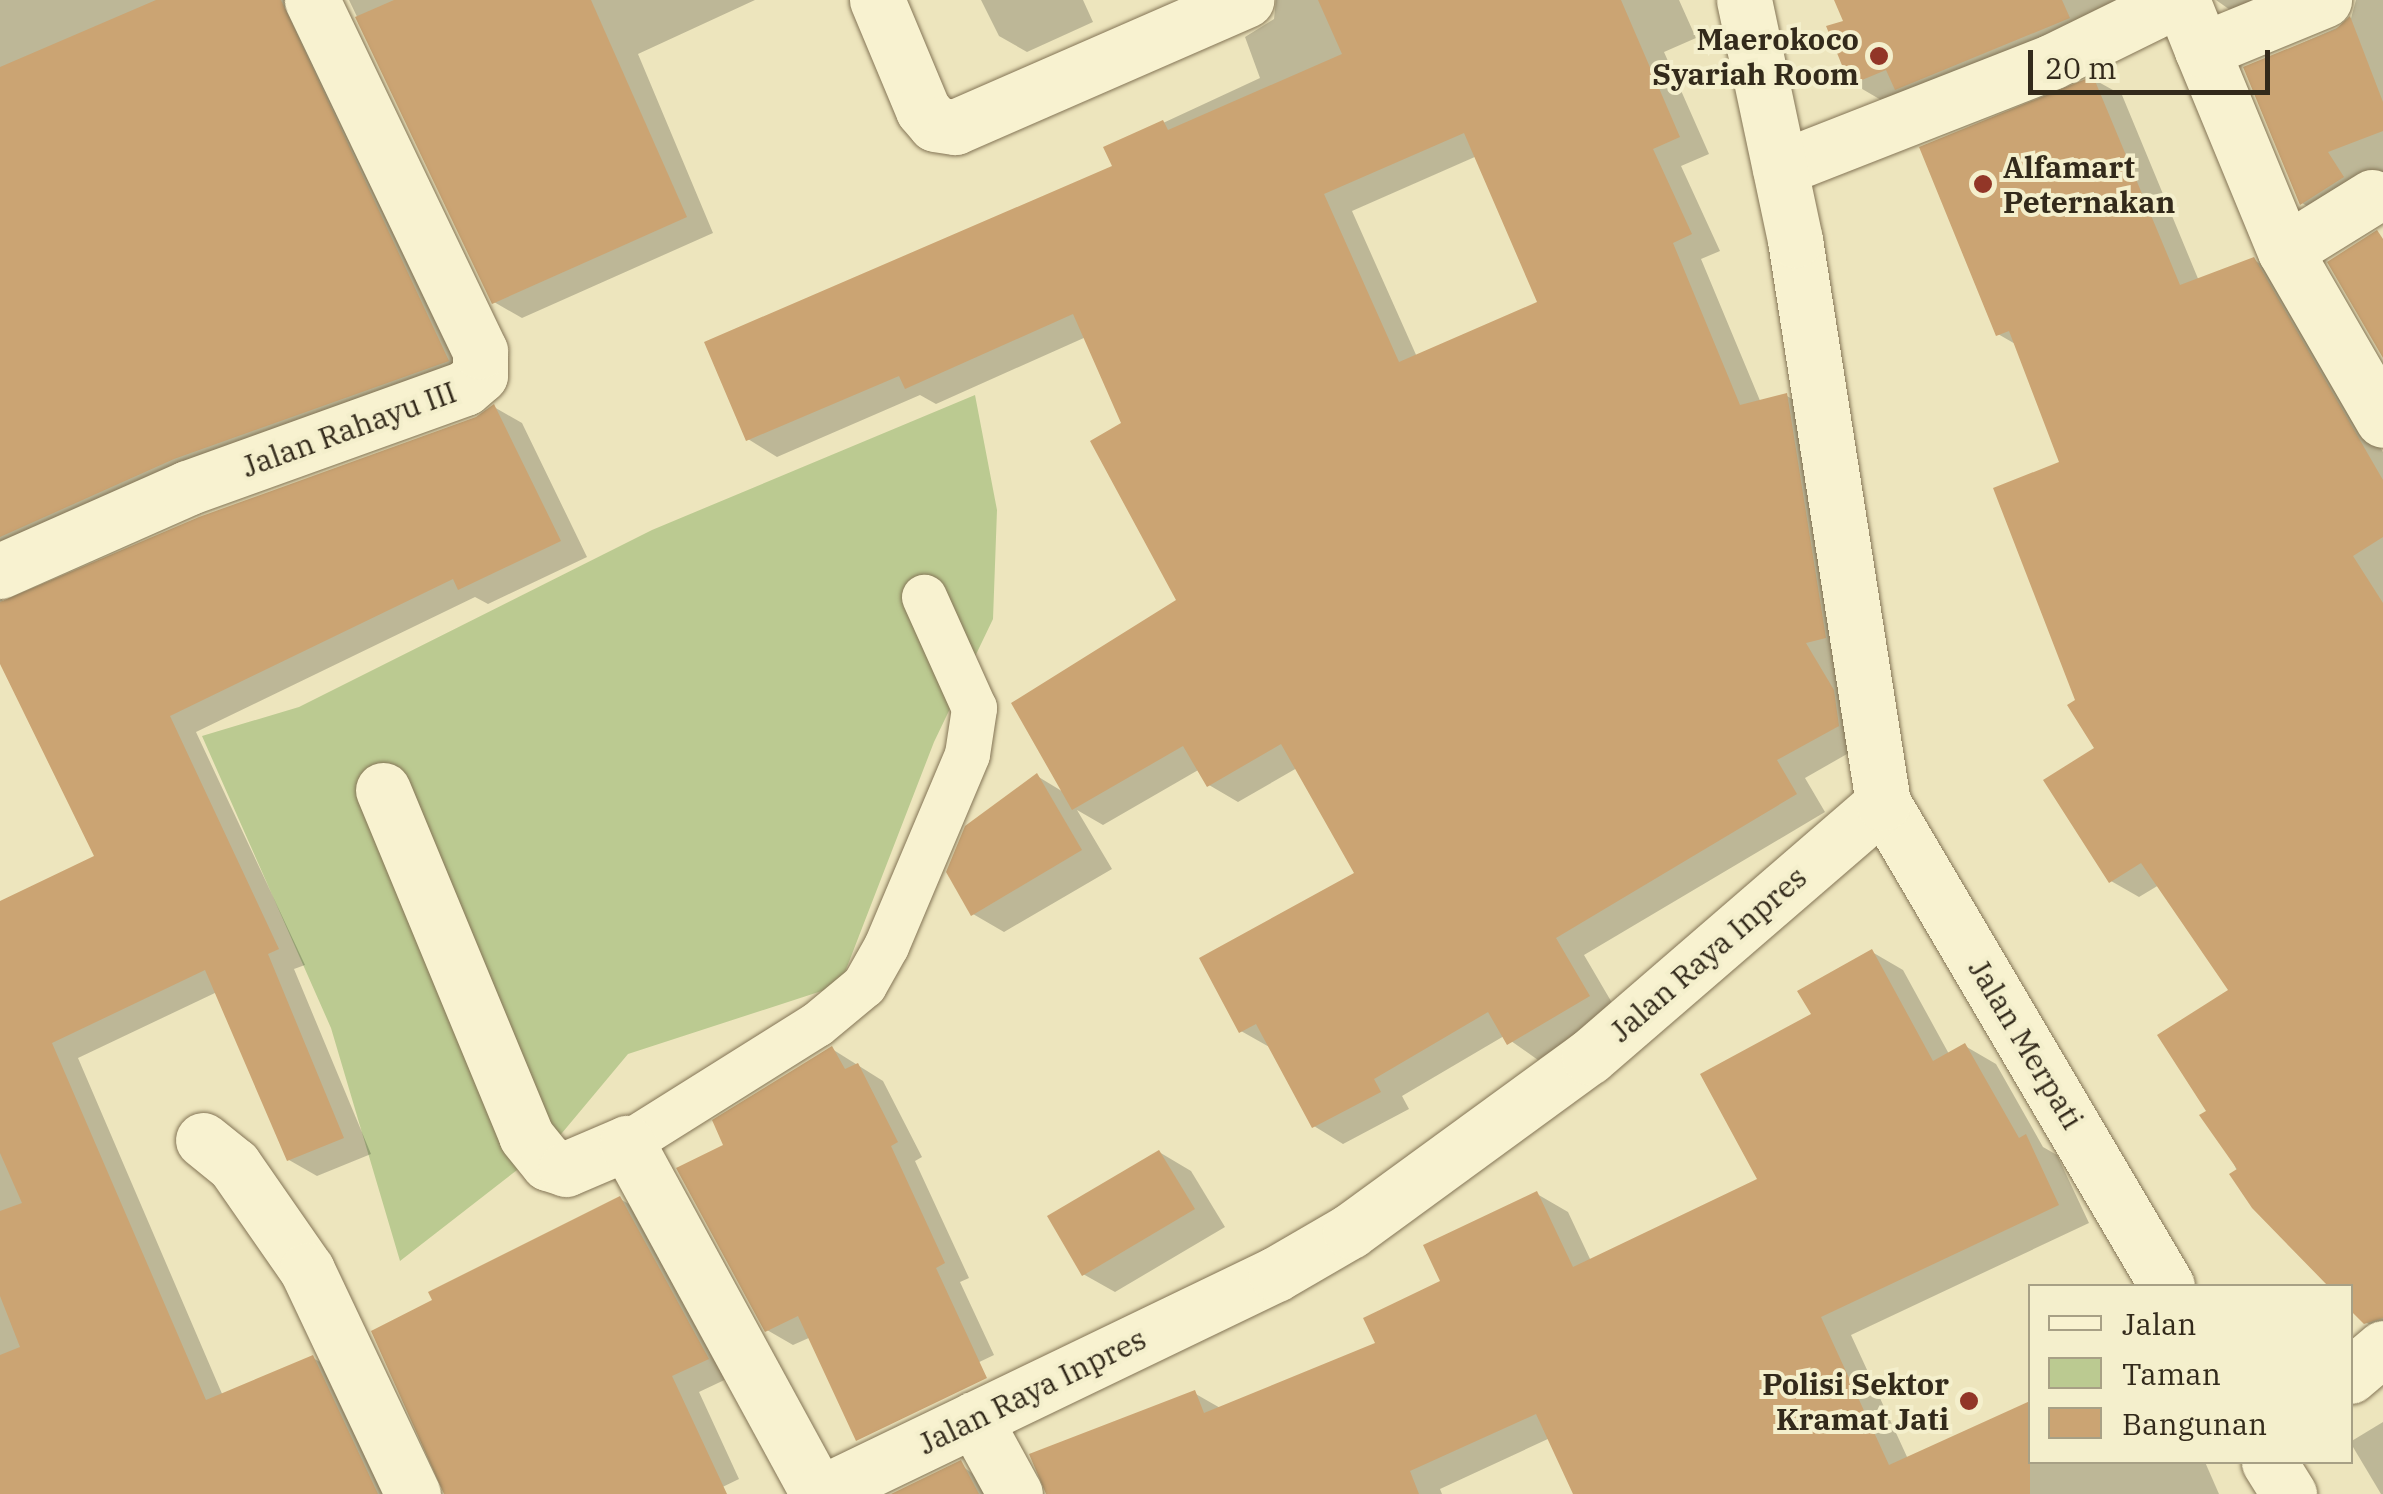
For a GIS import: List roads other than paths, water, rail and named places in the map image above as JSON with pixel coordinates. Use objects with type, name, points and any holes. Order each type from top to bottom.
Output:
[{"type":"street","name":"Jalan Rahayu III","points":[[0,571],[186,488],[465,388],[480,375],[470,330],[312,0]]},
{"type":"street","points":[[877,0],[923,110],[935,124],[955,127],[1246,0]]},
{"type":"street","points":[[1744,0],[1780,168],[1883,803]]},
{"type":"street","points":[[2202,50],[2324,0]]},
{"type":"street","points":[[1780,168],[2051,62],[2175,2],[2184,5],[2285,251],[2383,420]]},
{"type":"street","points":[[2285,251],[2372,197]]},
{"type":"street","points":[[383,790],[526,1136],[548,1163],[566,1169],[627,1143],[819,1494]]},
{"type":"street","name":"Jalan Merpati","points":[[1883,803],[2166,1284]]},
{"type":"street","name":"Jalan Raya Inpres","points":[[819,1494],[1276,1274],[1350,1232],[1589,1056],[1883,803]]},
{"type":"street","points":[[203,1140],[234,1164],[308,1270],[413,1494]]},
{"type":"street","points":[[2353,1373],[2383,1348]]},
{"type":"street","points":[[974,1419],[1015,1494]]},
{"type":"street","points":[[2270,1464],[2289,1494]]},
{"type":"lane","points":[[627,1143],[817,1024],[864,984],[886,946],[968,754],[974,708],[924,596]]},
{"type":"place","name":"Maerokoco Syariah Room","points":[[1879,56]]},
{"type":"place","name":"Alfamart Peternakan","points":[[1983,184]]},
{"type":"place","name":"Polisi Sektor Kramat Jati","points":[[1969,1401]]}]
